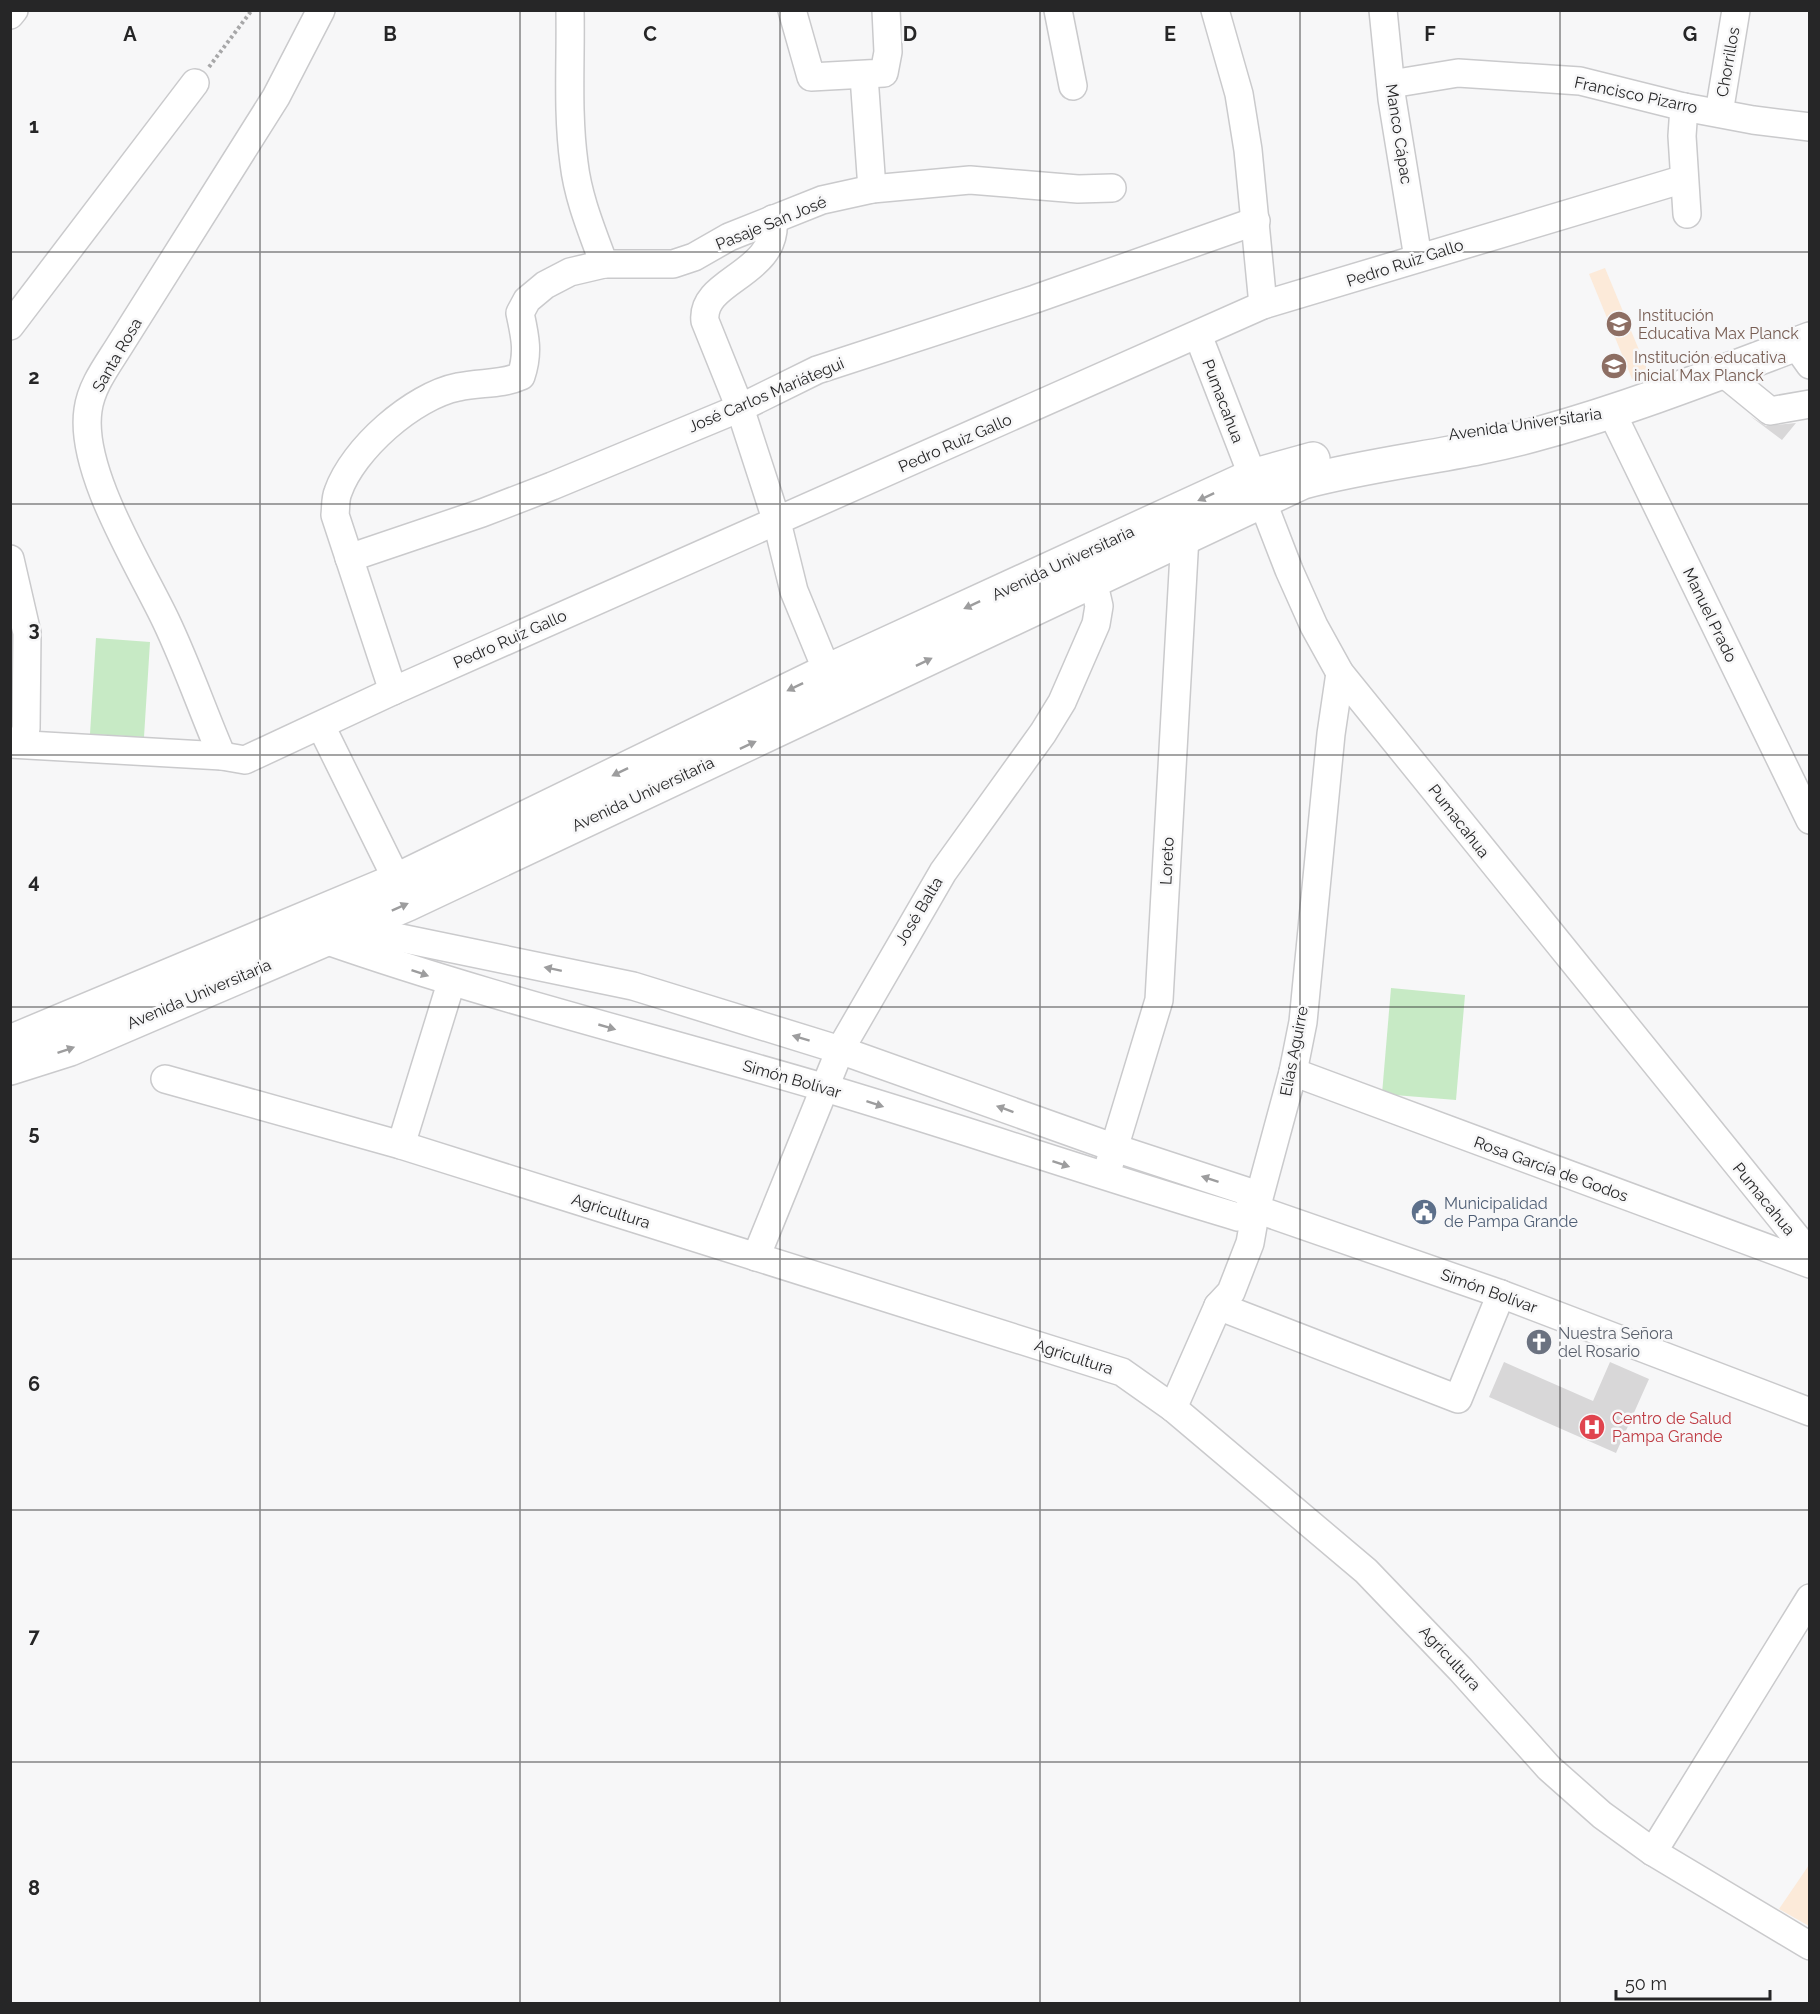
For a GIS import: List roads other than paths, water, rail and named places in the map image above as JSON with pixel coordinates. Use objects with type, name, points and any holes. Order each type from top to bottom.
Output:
[{"type":"main road","name":"Avenida Universitaria","points":[[10,1042],[397,880],[827,671],[1257,487],[1303,482],[1336,473],[1465,450],[1542,433],[1721,371],[1805,349]]},
{"type":"main road","name":"Avenida Universitaria","points":[[10,1068],[70,1049],[338,934],[836,704],[1185,536],[1257,487]]},
{"type":"street","points":[[10,15],[14,10]]},
{"type":"street","name":"Santa Rosa","points":[[234,758],[109,506],[88,434],[88,409],[95,386],[276,98],[321,10]]},
{"type":"street","points":[[570,10],[570,119],[574,164],[580,198],[604,264]]},
{"type":"street","points":[[792,10],[811,77],[864,76],[884,73],[888,52],[886,10]]},
{"type":"street","points":[[1058,10],[1072,86]]},
{"type":"street","points":[[1215,10],[1239,94],[1256,221],[1263,305]]},
{"type":"street","name":"Manco Cápac","points":[[1383,10],[1391,84],[1418,258]]},
{"type":"street","name":"Chorrillos","points":[[1719,113],[1736,10]]},
{"type":"street","name":"Francisco Pizarro","points":[[1391,84],[1458,73],[1580,81],[1684,107],[1809,131]]},
{"type":"street","points":[[864,76],[872,189]]},
{"type":"street","points":[[10,326],[195,83]]},
{"type":"street","points":[[1684,107],[1682,135],[1688,214]]},
{"type":"street","name":"Pasaje San José","points":[[350,558],[335,515],[337,494],[347,471],[362,450],[392,423],[430,397],[457,387],[508,381],[521,376],[526,360],[527,345],[520,313],[527,300],[546,285],[570,272],[604,264],[636,266],[673,264],[694,257],[729,237],[822,200],[872,189],[970,180],[1078,189],[1112,188]]},
{"type":"street","name":"Pedro Ruiz Gallo","points":[[234,758],[321,726],[393,691],[1263,305],[1325,289],[1418,258],[1684,180]]},
{"type":"street","points":[[773,219],[774,232],[758,262],[724,287],[704,311],[705,321],[740,408],[777,522],[794,591],[827,671]]},
{"type":"street","name":"José Carlos Mariátegui","points":[[350,558],[482,513],[740,408],[817,370],[1035,299],[1256,221]]},
{"type":"street","name":"Pumacahua","points":[[1197,335],[1289,570],[1314,626],[1340,673],[1809,1254]]},
{"type":"street","points":[[1721,371],[1770,411],[1809,404]]},
{"type":"street","name":"Manuel Prado","points":[[1611,411],[1809,820]]},
{"type":"street","name":"Loreto","points":[[1104,1178],[1159,1000],[1185,536]]},
{"type":"street","points":[[350,558],[393,691]]},
{"type":"street","points":[[10,559],[27,633],[26,729],[16,744]]},
{"type":"street","name":"José Balta","points":[[756,1257],[823,1087],[840,1050],[943,872],[1043,733],[1062,702],[1096,624],[1099,606],[1093,580]]},
{"type":"street","name":"Elías Aguirre","points":[[1173,1408],[1218,1306],[1231,1292],[1246,1253],[1293,1072],[1302,1022],[1331,734],[1340,673]]},
{"type":"street","points":[[321,726],[397,880]]},
{"type":"street","points":[[16,744],[234,758]]},
{"type":"street","name":"Simón Bolívar","points":[[338,934],[451,983],[823,1087],[1104,1178],[1238,1217],[1256,1209]]},
{"type":"street","name":"Simón Bolívar","points":[[338,934],[633,986],[840,1050],[1115,1148],[1246,1191],[1256,1209],[1501,1294],[1802,1412]]},
{"type":"street","points":[[401,1145],[451,983]]},
{"type":"street","name":"Rosa García de Godos","points":[[1293,1072],[1809,1264]]},
{"type":"street","name":"Agricultura","points":[[165,1079],[401,1145],[1122,1372],[1173,1408],[1366,1570],[1461,1670],[1549,1768],[1602,1815],[1653,1852],[1809,1946]]},
{"type":"street","points":[[1218,1306],[1458,1399],[1501,1294]]},
{"type":"street","points":[[1653,1852],[1809,1598]]},
{"type":"place","name":"Institución Educativa Max Planck","points":[[1619,324]]},
{"type":"place","name":"Institución educativa inicial Max Planck","points":[[1614,366]]},
{"type":"place","name":"Municipalidad de Pampa Grande","points":[[1424,1212]]},
{"type":"place","name":"Nuestra Señora del Rosario","points":[[1539,1342]]},
{"type":"place","name":"Centro de Salud Pampa Grande","points":[[1592,1427]]}]
